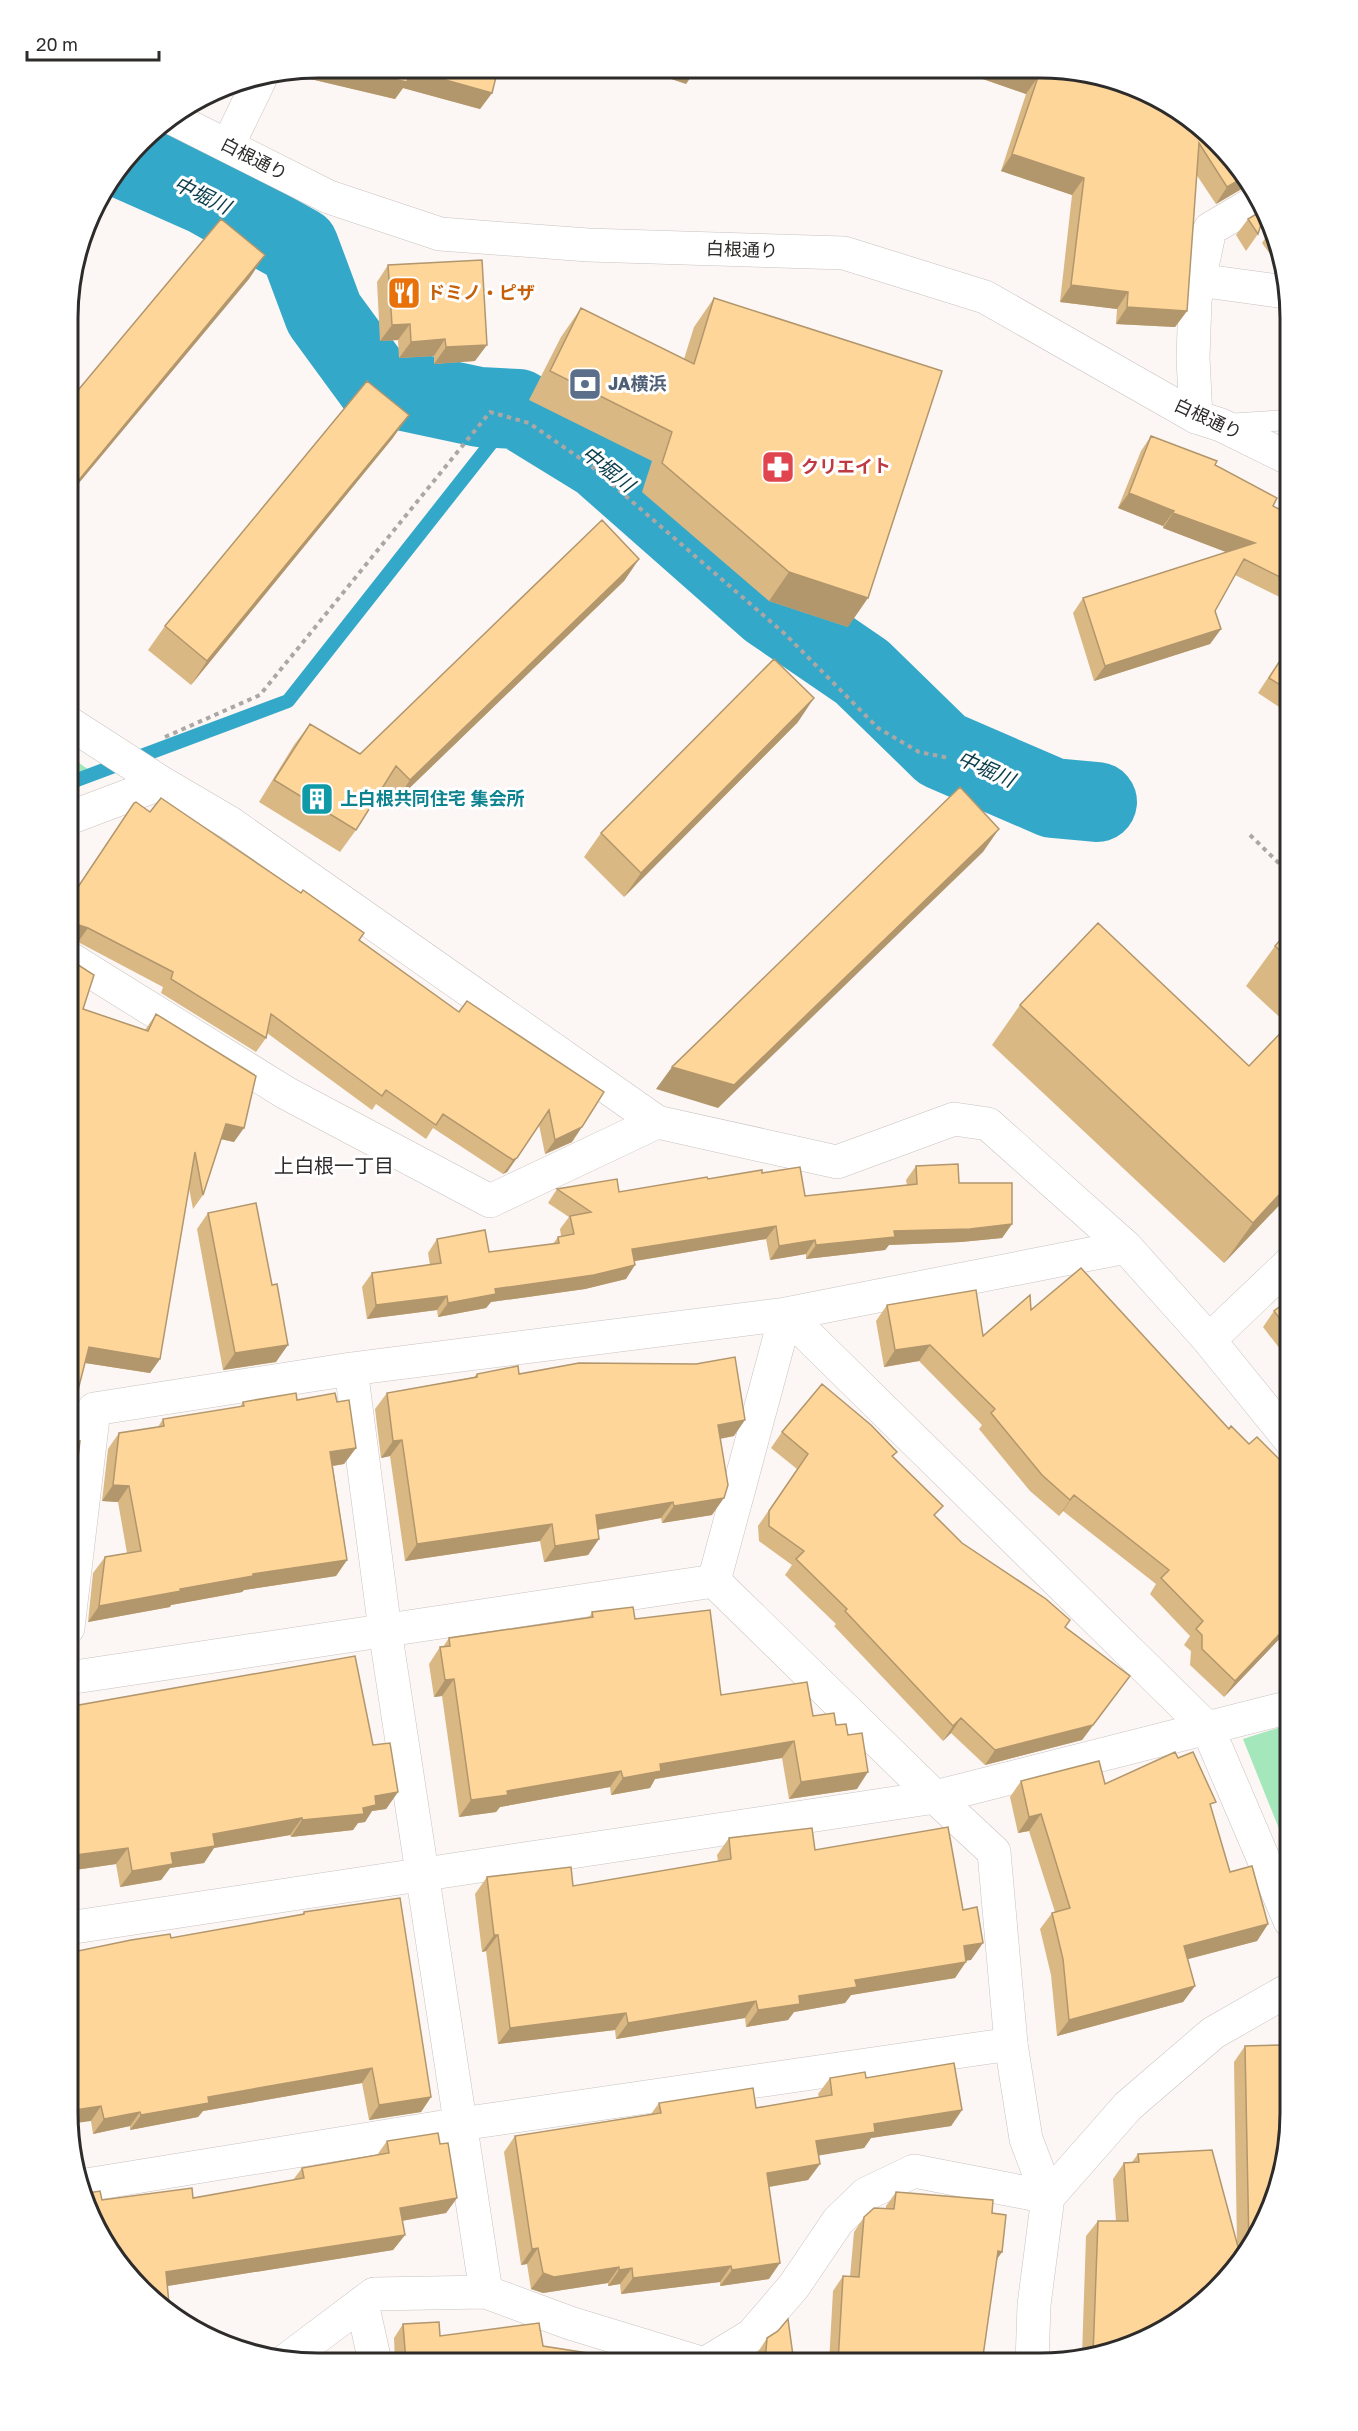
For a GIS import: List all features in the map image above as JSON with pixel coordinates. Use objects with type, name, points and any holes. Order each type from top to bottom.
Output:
[{"type":"street","points":[[228,145],[257,86]]},
{"type":"street","name":"白根通り","points":[[181,122],[329,197],[440,234],[588,245],[844,253],[985,297],[1208,421],[1280,454]]},
{"type":"street","points":[[1208,421],[1193,358],[1198,280],[1210,229],[1251,205]]},
{"type":"street","points":[[1198,280],[1278,291]]},
{"type":"street","points":[[78,729],[240,830],[657,1122],[837,1162],[954,1119],[988,1124],[1126,1247],[1209,1340],[1280,1428]]},
{"type":"street","points":[[78,815],[162,783]]},
{"type":"street","points":[[78,964],[286,1093],[490,1201],[657,1122]]},
{"type":"street","points":[[78,1544],[94,1409],[351,1369],[786,1314],[1126,1247]]},
{"type":"street","points":[[1209,1340],[1280,1273]]},
{"type":"street","points":[[714,1581],[786,1314]]},
{"type":"street","points":[[786,1314],[1208,1729],[1280,1898]]},
{"type":"street","points":[[351,1369],[385,1630],[486,2292]]},
{"type":"street","points":[[78,1676],[714,1581]]},
{"type":"street","points":[[714,1581],[934,1797],[994,1852],[1011,2044],[1026,2139],[1048,2197],[1034,2305],[1032,2353]]},
{"type":"street","points":[[78,1927],[934,1797],[1280,1710]]},
{"type":"street","points":[[1048,2197],[1128,2106],[1212,2034],[1280,1995]]},
{"type":"street","points":[[89,2185],[461,2124],[1011,2044]]},
{"type":"street","points":[[721,2353],[752,2335],[794,2286],[838,2221],[866,2194],[914,2171],[1048,2197]]},
{"type":"street","points":[[297,2352],[374,2294],[486,2292],[570,2323],[671,2353]]},
{"type":"street","points":[[362,2303],[373,2353]]},
{"type":"lane","points":[[1208,421],[1280,420]]},
{"type":"path","points":[[115,752],[153,742],[260,695],[490,412],[529,423],[591,466],[785,634],[878,728],[919,752],[949,759]]},
{"type":"path","points":[[1250,835],[1280,864]]},
{"type":"green space","points":[[78,762],[92,772],[78,777]]},
{"type":"green space","points":[[1280,1727],[1280,1831],[1243,1739]]},
{"type":"building","points":[[389,78],[408,78],[407,82]]},
{"type":"building","points":[[439,78],[496,78],[492,93]]},
{"type":"building","points":[[1038,78],[1071,80],[1102,86],[1132,96],[1160,110],[1210,148],[1237,181],[1227,187],[1199,143],[1187,311],[1127,307],[1128,292],[1071,285],[1084,178],[1012,154]]},
{"type":"building","points":[[1256,214],[1261,224],[1258,234],[1248,219]]},
{"type":"building","points":[[221,219],[265,255],[78,481],[78,390]]},
{"type":"building","points":[[482,260],[487,345],[446,347],[445,339],[411,342],[410,324],[392,325],[388,265]]},
{"type":"building","points":[[714,298],[942,371],[868,598],[789,572],[662,463],[672,432],[550,371],[581,308],[694,364]]},
{"type":"building","points":[[367,381],[409,415],[207,661],[165,626]]},
{"type":"building","points":[[1151,436],[1217,461],[1215,465],[1277,498],[1273,506],[1280,510],[1280,577],[1244,559],[1215,611],[1221,629],[1105,666],[1083,598],[1255,543],[1173,513],[1174,511],[1129,493]]},
{"type":"building","points":[[602,520],[639,559],[410,780],[396,766],[356,830],[274,780],[310,724],[360,754]]},
{"type":"building","points":[[774,659],[814,698],[641,873],[601,833]]},
{"type":"building","points":[[1280,661],[1280,685],[1269,678]]},
{"type":"building","points":[[960,787],[999,829],[734,1085],[672,1067]]},
{"type":"building","points":[[161,798],[301,893],[303,890],[364,933],[359,940],[459,1012],[467,1001],[604,1092],[582,1127],[555,1140],[549,1110],[517,1158],[513,1160],[443,1114],[436,1125],[386,1090],[382,1096],[271,1014],[266,1038],[171,979],[173,972],[88,928],[78,925],[78,887],[134,803],[136,802],[150,812]]},
{"type":"building","points":[[1098,923],[1249,1066],[1280,1033],[1280,1194],[1253,1223],[1020,1005]]},
{"type":"building","points":[[1280,940],[1280,951],[1275,946]]},
{"type":"building","points":[[78,965],[94,975],[83,1009],[148,1031],[156,1014],[256,1076],[244,1128],[226,1124],[203,1195],[195,1152],[160,1359],[89,1347],[78,1390]]},
{"type":"building","points":[[958,1164],[959,1183],[1012,1183],[1012,1224],[970,1229],[894,1231],[895,1237],[816,1245],[815,1240],[779,1246],[776,1226],[632,1249],[635,1265],[594,1275],[495,1289],[496,1294],[448,1303],[447,1296],[376,1305],[372,1273],[441,1263],[437,1239],[485,1230],[489,1252],[559,1243],[558,1237],[574,1234],[570,1216],[591,1212],[557,1189],[617,1179],[619,1192],[707,1177],[708,1179],[762,1170],[762,1173],[800,1167],[805,1196],[917,1184],[916,1166]]},
{"type":"building","points":[[256,1203],[272,1285],[277,1284],[288,1345],[235,1353],[208,1213]]},
{"type":"building","points":[[1081,1268],[1229,1429],[1231,1426],[1249,1444],[1257,1437],[1280,1460],[1280,1634],[1235,1681],[1202,1649],[1202,1635],[1196,1629],[1203,1621],[1161,1578],[1169,1570],[1074,1495],[1070,1500],[1042,1475],[991,1413],[995,1409],[930,1345],[895,1350],[887,1305],[976,1290],[983,1336],[1030,1295],[1031,1310]]},
{"type":"building","points":[[1280,1306],[1280,1319],[1274,1311]]},
{"type":"building","points":[[735,1357],[745,1420],[718,1425],[728,1485],[724,1498],[674,1506],[673,1502],[596,1515],[599,1539],[555,1546],[552,1524],[417,1544],[402,1440],[393,1441],[387,1393],[477,1377],[477,1374],[518,1366],[519,1374],[579,1363],[696,1364]]},
{"type":"building","points":[[822,1384],[871,1425],[897,1452],[892,1456],[943,1506],[934,1515],[962,1543],[1046,1599],[1070,1620],[1065,1627],[1130,1676],[1093,1725],[995,1750],[961,1718],[953,1726],[845,1611],[847,1609],[796,1559],[804,1551],[769,1526],[769,1511],[808,1454],[782,1432]]},
{"type":"building","points":[[296,1393],[297,1400],[335,1393],[337,1402],[349,1400],[356,1448],[330,1452],[347,1560],[253,1574],[253,1576],[180,1589],[181,1591],[99,1606],[105,1557],[141,1551],[129,1486],[113,1485],[119,1433],[164,1426],[163,1419],[244,1406],[243,1402]]},
{"type":"building","points":[[633,1607],[635,1619],[710,1610],[721,1695],[807,1682],[813,1716],[834,1713],[836,1725],[846,1724],[848,1735],[862,1733],[868,1772],[801,1782],[794,1741],[660,1764],[661,1771],[623,1778],[621,1771],[507,1791],[508,1795],[471,1800],[454,1679],[445,1680],[440,1647],[450,1646],[449,1638],[593,1617],[592,1612]]},
{"type":"building","points":[[355,1656],[373,1745],[390,1743],[398,1792],[375,1796],[376,1805],[363,1808],[364,1814],[302,1820],[302,1818],[213,1834],[215,1846],[171,1853],[173,1864],[132,1871],[128,1848],[78,1855],[78,1705]]},
{"type":"building","points":[[1175,1752],[1178,1758],[1193,1752],[1216,1802],[1210,1804],[1230,1872],[1252,1866],[1268,1924],[1184,1946],[1195,1986],[1069,2020],[1063,1959],[1052,1913],[1070,1908],[1041,1814],[1029,1817],[1021,1781],[1099,1761],[1105,1784]]},
{"type":"building","points":[[948,1827],[963,1910],[977,1907],[983,1943],[964,1946],[966,1962],[855,1980],[857,1987],[799,1996],[800,2004],[758,2010],[756,2001],[628,2023],[626,2013],[510,2028],[498,1935],[494,1935],[487,1877],[571,1867],[573,1886],[731,1859],[729,1838],[812,1828],[815,1850]]},
{"type":"building","points":[[400,1898],[431,2097],[379,2105],[372,2068],[208,2097],[209,2103],[141,2115],[140,2112],[104,2119],[101,2106],[78,2109],[78,1951],[170,1934],[171,1938],[304,1914],[304,1912]]},
{"type":"building","points":[[1280,2045],[1278,2144],[1272,2175],[1262,2205],[1249,2232],[1245,2046]]},
{"type":"building","points":[[954,2063],[962,2110],[874,2124],[875,2132],[816,2141],[820,2164],[767,2173],[780,2263],[732,2270],[731,2266],[633,2278],[632,2268],[619,2270],[619,2267],[554,2277],[543,2273],[538,2248],[532,2249],[515,2136],[661,2113],[659,2103],[753,2088],[756,2108],[832,2095],[830,2078],[865,2072],[866,2078]]},
{"type":"building","points":[[438,2133],[440,2144],[448,2143],[457,2198],[400,2208],[405,2235],[166,2272],[169,2300],[148,2283],[128,2259],[110,2233],[92,2192],[100,2191],[102,2200],[192,2188],[193,2198],[304,2178],[302,2168],[389,2153],[387,2141]]},
{"type":"building","points":[[1212,2150],[1238,2247],[1210,2283],[1160,2321],[1132,2335],[1093,2347],[1098,2221],[1128,2221],[1124,2163],[1139,2162],[1138,2154]]},
{"type":"building","points":[[896,2192],[993,2200],[992,2213],[1006,2215],[1002,2252],[998,2251],[983,2353],[839,2353],[843,2276],[859,2277],[864,2217],[874,2208],[894,2209]]},
{"type":"building","points":[[788,2319],[793,2353],[766,2353],[767,2338],[778,2331]]},
{"type":"building","points":[[439,2322],[440,2336],[539,2323],[543,2346],[588,2353],[405,2353],[403,2324]]},
{"type":"waterway","name":"中堀川","points":[[135,164],[208,196],[299,247],[324,314],[376,385],[479,407],[518,409],[601,460],[770,609],[862,672],[942,750],[1053,798],[1097,802]]},
{"type":"waterway","points":[[78,780],[288,701],[518,409]]},
{"type":"place","name":"ドミノ・ピザ","points":[[404,293]]},
{"type":"place","name":"JA横浜","points":[[585,384]]},
{"type":"place","name":"クリエイト","points":[[778,467]]},
{"type":"place","name":"上白根共同住宅 集会所","points":[[317,799]]},
{"type":"district","name":"上白根一丁目","points":[[334,1166]]}]
